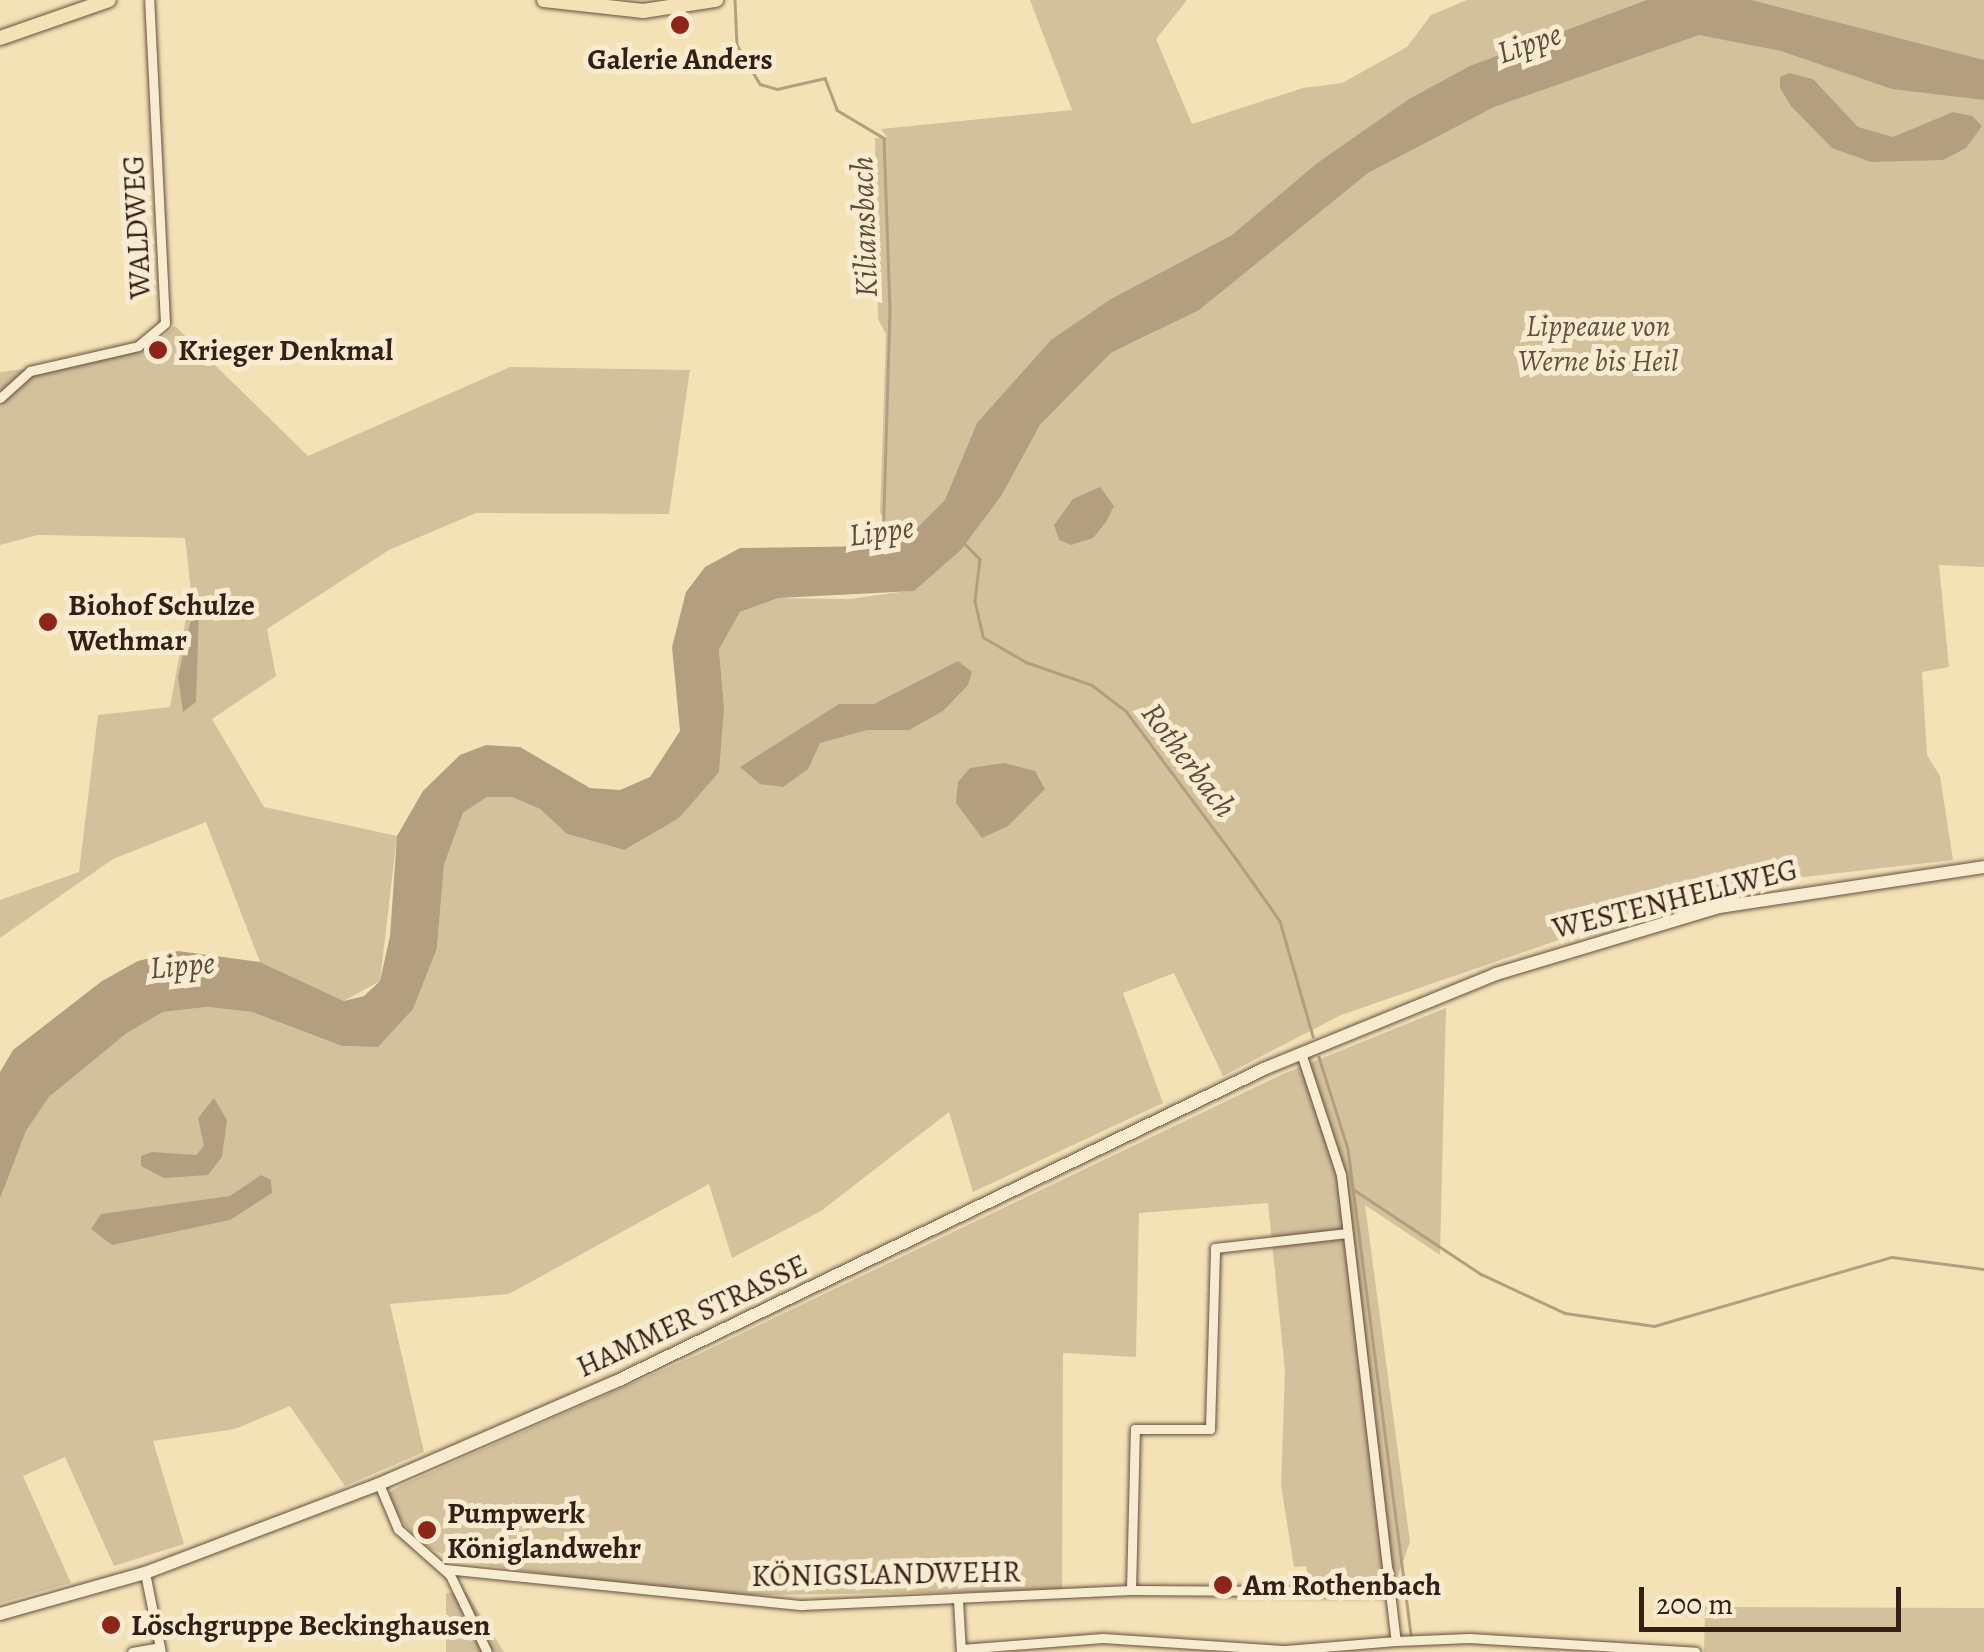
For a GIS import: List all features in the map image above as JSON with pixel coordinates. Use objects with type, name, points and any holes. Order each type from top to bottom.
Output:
[{"type":"main road","points":[[0,38],[109,0]]},
{"type":"main road","points":[[544,0],[644,11],[716,0]]},
{"type":"main road","name":"WESTENHELLWEG","points":[[1387,1017],[1513,968],[1720,908],[1984,867]]},
{"type":"main road","name":"HAMMER STRASSE","points":[[0,1614],[145,1573],[379,1484],[615,1382],[1301,1053],[1387,1017]]},
{"type":"street","name":"WALDWEG","points":[[0,398],[30,371],[138,346],[165,323],[149,0]]},
{"type":"street","points":[[1301,1053],[1336,1156],[1396,1641]]},
{"type":"street","points":[[1132,1590],[1136,1429],[1210,1430],[1215,1248],[1347,1232]]},
{"type":"street","points":[[379,1484],[398,1529],[445,1569],[487,1652]]},
{"type":"street","name":"KÖNIGSLANDWEHR","points":[[445,1569],[700,1600],[802,1605],[1132,1590],[1392,1592]]},
{"type":"street","points":[[132,1652],[161,1650],[145,1573]]},
{"type":"street","points":[[958,1600],[961,1650],[1103,1638],[1286,1650],[1396,1641],[1696,1652]]},
{"type":"green space","name":"Lippeaue von Werne bis Heil","points":[[1030,0],[1187,0],[1156,39],[1192,124],[1303,88],[1342,83],[1407,47],[1431,15],[1467,0],[1984,0],[1984,567],[1939,565],[1949,667],[1922,672],[1927,755],[1940,776],[1953,860],[1742,884],[1631,915],[1341,1015],[1223,1076],[1174,973],[1123,993],[1163,1103],[973,1192],[949,1112],[821,1211],[732,1258],[709,1184],[509,1294],[390,1304],[424,1452],[345,1486],[290,1406],[235,1429],[153,1441],[184,1544],[114,1566],[65,1457],[23,1476],[71,1583],[0,1603],[0,1199],[26,1131],[49,1097],[127,1033],[163,1012],[207,1007],[252,1012],[342,1046],[378,1047],[437,948],[444,865],[463,813],[487,797],[512,797],[540,809],[567,834],[623,850],[724,707],[719,648],[740,612],[778,598],[850,599],[914,590],[961,550],[1002,495],[1040,425],[1111,353],[1159,330],[1148,296],[965,514],[888,541],[888,524],[880,513],[886,334],[878,319],[875,138],[887,137],[881,129],[1072,110]]},
{"type":"green space","points":[[175,326],[308,456],[510,367],[690,370],[669,514],[476,513],[389,550],[267,629],[276,676],[212,719],[264,807],[397,836],[380,981],[344,1001],[260,962],[206,822],[113,859],[0,938],[0,900],[79,872],[98,715],[170,707],[191,591],[185,538],[38,535],[0,545],[0,372],[101,360],[153,346]]},
{"type":"green space","points":[[1446,1008],[1440,1255],[1365,1205],[1410,1542],[1395,1584],[1309,1584],[1306,1566],[1294,1567],[1281,1485],[1285,1371],[1268,1203],[1139,1213],[1136,1357],[1063,1353],[1062,1591],[698,1596],[464,1562],[423,1546],[399,1518],[388,1493],[402,1485],[701,1353],[1283,1074]]},
{"type":"green space","points":[[466,1592],[504,1652],[446,1652],[446,1593]]},
{"type":"green space","points":[[1705,1607],[1984,1608],[1984,1652],[1704,1652]]},
{"type":"water","name":"Lippe","points":[[1647,0],[1751,0],[1984,60],[1984,100],[1892,89],[1781,51],[1699,35],[1494,107],[1368,173],[1199,310],[1111,353],[1040,425],[1002,495],[961,550],[914,591],[778,598],[740,612],[719,649],[724,707],[719,772],[679,818],[624,850],[567,834],[540,809],[512,797],[487,797],[463,813],[444,865],[437,948],[413,1009],[378,1047],[342,1046],[252,1012],[207,1007],[163,1012],[127,1033],[49,1097],[26,1131],[0,1199],[0,1072],[13,1050],[102,981],[138,961],[178,951],[260,962],[344,1001],[364,996],[380,981],[390,936],[397,836],[423,791],[460,755],[486,745],[520,747],[590,788],[620,790],[650,777],[680,731],[672,647],[686,592],[705,567],[740,548],[878,546],[918,527],[945,500],[977,423],[1051,340],[1111,299],[1232,235],[1316,164],[1409,99],[1470,66]]},
{"type":"water","points":[[1789,73],[1813,79],[1858,127],[1893,137],[1953,112],[1972,116],[1982,126],[1966,148],[1943,160],[1871,162],[1832,148],[1791,106],[1780,88],[1780,77]]},
{"type":"water","points":[[1100,487],[1114,506],[1106,522],[1093,538],[1071,545],[1059,540],[1054,525],[1073,499]]},
{"type":"water","points":[[199,613],[196,702],[183,712],[178,677],[191,619]]},
{"type":"water","points":[[958,661],[972,672],[968,685],[943,711],[909,730],[867,730],[820,743],[808,769],[783,787],[760,784],[740,767],[839,704],[874,704]]},
{"type":"water","points":[[1004,763],[1035,771],[1045,789],[1008,826],[982,838],[956,803],[958,782],[970,768]]},
{"type":"water","points":[[214,1098],[227,1120],[222,1157],[208,1175],[164,1178],[141,1166],[141,1156],[152,1152],[196,1155],[204,1146],[198,1118]]},
{"type":"water","points":[[261,1175],[271,1180],[272,1193],[230,1220],[112,1245],[91,1229],[101,1214],[230,1196]]},
{"type":"waterway","name":"Kiliansbach","points":[[735,0],[737,45],[760,84],[777,89],[825,78],[837,110],[884,138],[890,310],[883,545]]},
{"type":"waterway","name":"Rotherbach","points":[[965,544],[980,559],[975,601],[983,637],[1026,662],[1092,685],[1126,711],[1237,860],[1280,921],[1313,1036]]},
{"type":"waterway","name":"Rotherbach","points":[[1319,1057],[1348,1149],[1411,1636]]},
{"type":"waterway","points":[[1353,1189],[1481,1274],[1565,1313],[1654,1326],[1892,1257],[1984,1269]]},
{"type":"place","name":"Galerie Anders","points":[[680,25]]},
{"type":"place","name":"Krieger Denkmal","points":[[158,350]]},
{"type":"place","name":"Biohof Schulze Wethmar","points":[[48,622]]},
{"type":"place","name":"Pumpwerk Königlandwehr","points":[[427,1530]]},
{"type":"place","name":"Am Rothenbach","points":[[1223,1585]]},
{"type":"place","name":"Löschgruppe Beckinghausen","points":[[111,1625]]}]
